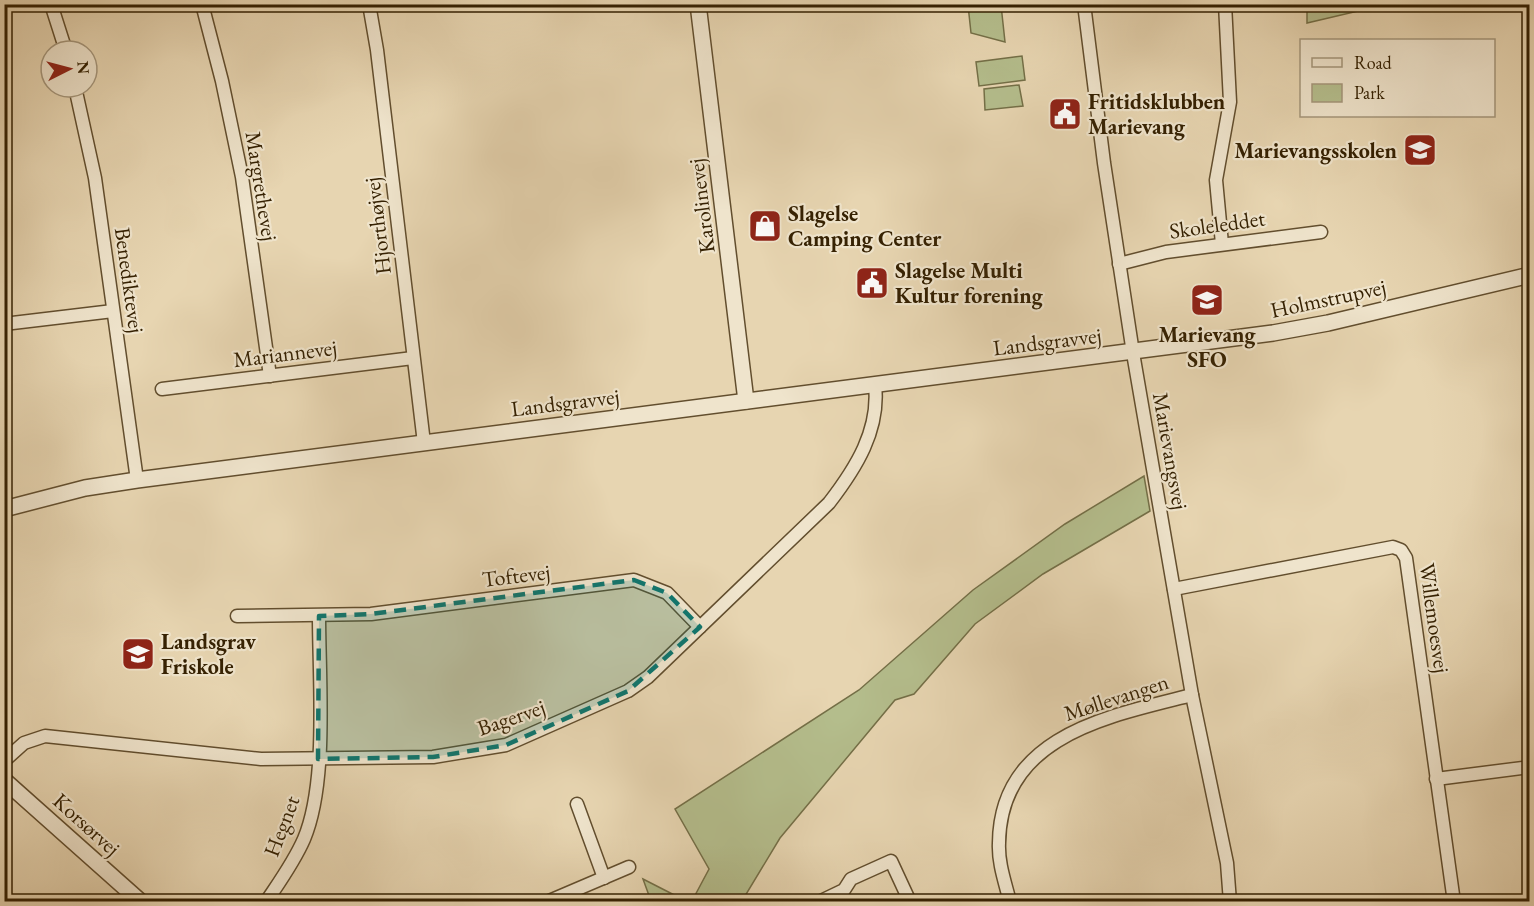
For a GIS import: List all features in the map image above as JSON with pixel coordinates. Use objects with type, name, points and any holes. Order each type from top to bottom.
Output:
[{"type":"street","points":[[51,4],[62,39]]},
{"type":"street","name":"Margrethevej","points":[[202,4],[222,81],[242,177],[270,376]]},
{"type":"street","name":"Hjorthøjvej","points":[[369,4],[377,50],[424,443]]},
{"type":"street","name":"Karolinevej","points":[[698,4],[746,401]]},
{"type":"street","name":"Marievangsvej","points":[[1084,4],[1133,353],[1192,694],[1227,863],[1230,902]]},
{"type":"street","points":[[1222,244],[1216,180],[1230,102],[1225,4]]},
{"type":"street","name":"Benediktevej","points":[[78,99],[95,178],[137,480]]},
{"type":"street","name":"Skoleleddet","points":[[1119,264],[1166,252],[1321,232]]},
{"type":"street","name":"Holmstrupvej","points":[[1133,353],[1328,323],[1530,275]]},
{"type":"street","points":[[4,324],[113,311]]},
{"type":"street","name":"Landsgravvej","points":[[4,509],[85,488],[137,480],[1133,353]]},
{"type":"street","name":"Mariannevej","points":[[162,389],[414,358]]},
{"type":"street","name":"Bagervej","points":[[4,761],[20,745],[31,739],[45,736],[232,758],[433,757],[506,745],[628,691],[648,677],[829,503],[844,483],[875,422],[877,402],[875,385]]},
{"type":"street","name":"Willemoesvej","points":[[1174,589],[1393,547],[1401,550],[1406,558],[1454,902]]},
{"type":"street","name":"Toftevej","points":[[237,616],[371,614],[634,580],[668,593],[700,627]]},
{"type":"street","points":[[318,759],[319,616]]},
{"type":"street","name":"Møllevangen","points":[[1010,902],[1000,862],[1000,824],[1012,788],[1034,757],[1053,741],[1073,730],[1192,694]]},
{"type":"street","name":"Hegnet","points":[[266,902],[288,870],[304,838],[315,796],[318,759]]},
{"type":"street","points":[[1436,779],[1530,767]]},
{"type":"street","name":"Korsørvej","points":[[4,780],[141,902]]},
{"type":"street","points":[[577,804],[604,878]]},
{"type":"street","points":[[819,902],[844,890],[851,879],[891,861],[910,902]]},
{"type":"street","points":[[547,902],[629,867]]},
{"type":"highlighted area","points":[[634,580],[667,593],[700,627],[628,691],[506,745],[433,757],[318,759],[319,616],[371,614]]},
{"type":"green space","points":[[1307,4],[1384,4],[1384,5],[1307,23]]},
{"type":"green space","points":[[968,5],[1001,5],[1005,42],[971,33]]},
{"type":"green space","points":[[1022,56],[1025,80],[979,86],[976,62]]},
{"type":"green space","points":[[1019,85],[1023,106],[985,110],[984,89]]},
{"type":"green space","points":[[1144,476],[1150,511],[1043,574],[975,624],[914,694],[895,700],[780,838],[742,901],[692,901],[709,869],[675,809],[859,690],[973,590],[1065,524]]},
{"type":"green space","points":[[643,879],[686,901],[651,901]]},
{"type":"place","name":"Fritidsklubben Marievang","points":[[1065,114]]},
{"type":"place","name":"Marievangsskolen","points":[[1420,150]]},
{"type":"place","name":"Slagelse Camping Center","points":[[765,226]]},
{"type":"place","name":"Slagelse Multi Kultur forening","points":[[872,283]]},
{"type":"place","name":"Marievang SFO","points":[[1207,300]]},
{"type":"place","name":"Landsgrav Friskole","points":[[138,654]]}]
